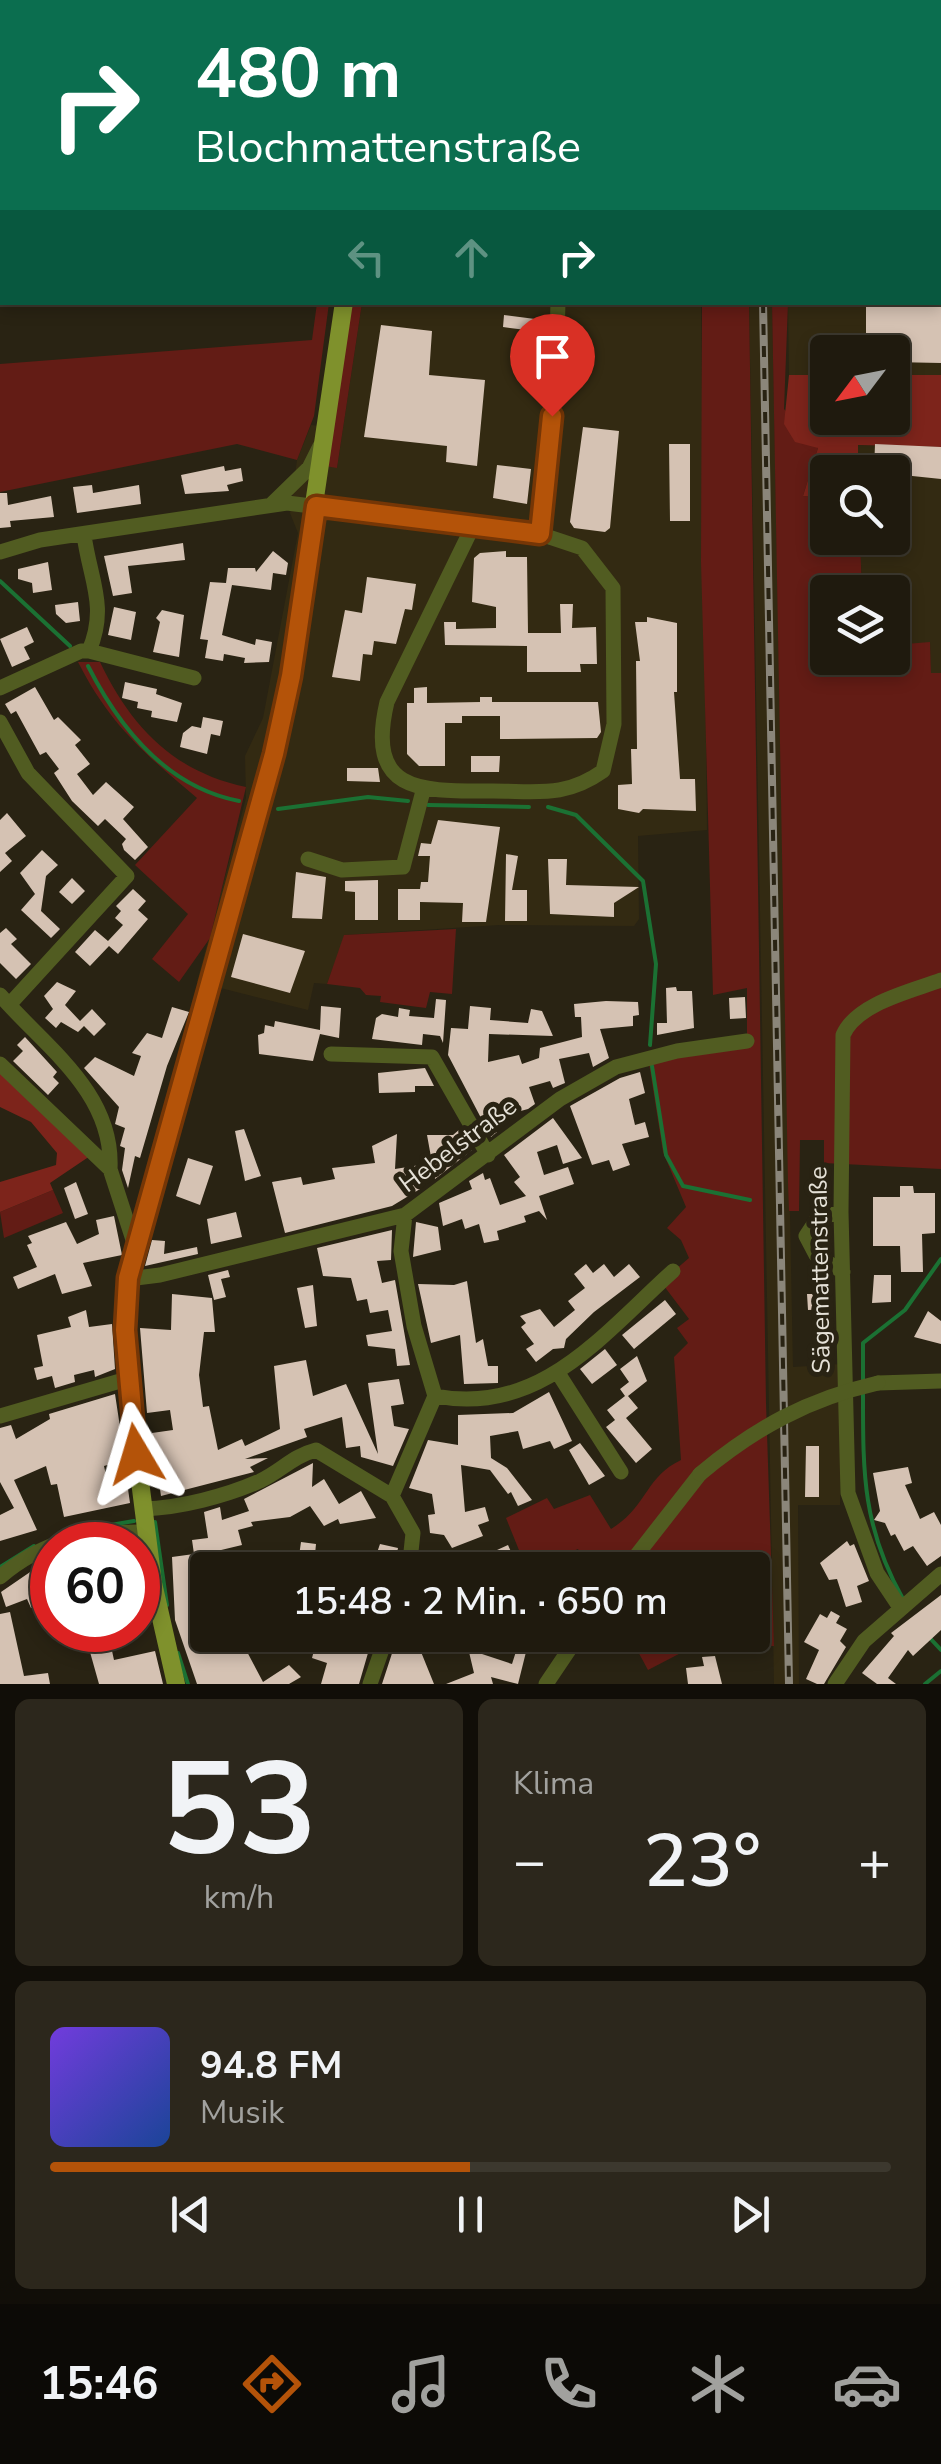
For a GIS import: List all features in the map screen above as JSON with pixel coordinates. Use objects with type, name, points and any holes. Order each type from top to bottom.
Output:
[{"type":"main road","points":[[145,1522],[127,1378],[128,1278],[274,754],[291,676],[344,305]]},
{"type":"main road","points":[[160,1588],[175,1649],[176,1684]]},
{"type":"street","points":[[540,534],[556,378],[558,305]]},
{"type":"street","points":[[272,504],[309,468],[326,432]]},
{"type":"street","points":[[0,552],[272,504],[540,534],[582,548],[613,588],[614,724],[610,756],[603,771],[568,792],[423,791],[393,770],[380,733],[387,702],[472,528]]},
{"type":"street","points":[[84,535],[90,579],[101,607],[89,652]]},
{"type":"street","points":[[0,688],[81,650],[194,678]]},
{"type":"street","points":[[0,722],[28,773],[127,876],[4,1000],[78,1074],[107,1138],[110,1169],[135,1246]]},
{"type":"street","points":[[308,859],[342,870],[402,867],[423,791]]},
{"type":"street","name":"Sägemattenstraße","points":[[900,1606],[877,1573],[848,1493],[842,1212],[847,1027],[875,1007],[941,980]]},
{"type":"street","name":"Hebelstraße","points":[[128,1278],[160,1276],[406,1214],[560,1100],[616,1067],[677,1051],[748,1041]]},
{"type":"street","points":[[331,1054],[432,1057],[488,1156]]},
{"type":"street","points":[[0,1064],[110,1169]]},
{"type":"street","points":[[842,1212],[818,1218],[806,1236],[816,1255],[843,1272]]},
{"type":"street","points":[[392,1496],[434,1396],[414,1326],[402,1252],[406,1214]]},
{"type":"street","points":[[434,1396],[501,1399],[558,1372],[673,1271]]},
{"type":"street","points":[[558,1372],[621,1472]]},
{"type":"street","points":[[0,1416],[127,1378]]},
{"type":"street","points":[[640,1552],[700,1474],[771,1420],[836,1393],[878,1383],[941,1381]]},
{"type":"street","points":[[143,1509],[247,1486],[264,1479],[298,1454],[316,1450],[392,1496],[412,1533],[410,1552]]},
{"type":"street","points":[[0,1577],[30,1554]]},
{"type":"street","points":[[835,1684],[864,1641],[941,1574]]},
{"type":"street","points":[[370,1684],[381,1652]]},
{"type":"street","points":[[546,1684],[568,1652]]},
{"type":"shaded area","points":[[317,305],[329,305],[314,416],[297,460],[237,444],[0,492],[0,364],[312,340]]},
{"type":"shaded area","points":[[347,305],[362,305],[337,468],[325,466]]},
{"type":"shaded area","points":[[362,305],[701,305],[707,830],[638,836],[639,919],[634,926],[499,925],[345,935],[327,984],[314,983],[308,1010],[197,982],[246,798],[245,756],[263,718],[298,533],[290,513],[297,460],[311,425],[330,427],[337,468]]},
{"type":"shaded area","points":[[702,305],[749,305],[766,1403],[774,1646],[770,1646],[770,1552],[520,1552],[506,1518],[547,1498],[554,1509],[590,1495],[611,1529],[632,1511],[660,1475],[681,1460],[674,1357],[688,1343],[677,1328],[689,1319],[661,1282],[689,1258],[681,1240],[667,1228],[686,1207],[663,1152],[648,1057],[747,1041],[747,988],[713,995],[701,562]]},
{"type":"shaded area","points":[[749,305],[772,305],[793,1367],[841,1364],[840,1505],[798,1505],[799,1684],[774,1684]]},
{"type":"shaded area","points":[[772,305],[788,305],[784,409],[818,448],[816,455],[810,455],[810,474],[803,496],[810,497],[810,555],[861,555],[861,575],[810,575],[810,675],[910,675],[910,644],[930,642],[931,673],[941,673],[941,1169],[824,1163],[824,1140],[800,1140],[799,1211],[789,1211]]},
{"type":"shaded area","points":[[788,305],[941,305],[941,375],[910,375],[910,335],[810,335],[810,375],[789,375]]},
{"type":"shaded area","points":[[789,375],[810,375],[810,435],[910,435],[910,375],[941,375],[941,447],[858,445],[858,455],[816,455],[818,448],[795,442],[784,424]]},
{"type":"shaded area","points":[[857,445],[941,447],[941,673],[931,674],[930,643],[910,644],[910,575],[861,575],[861,555],[910,555],[910,455],[857,455]]},
{"type":"shaded area","points":[[810,474],[810,497],[803,496]]},
{"type":"shaded area","points":[[78,662],[100,662],[141,726],[176,758],[220,780],[246,787],[210,938],[179,982],[152,959],[188,914],[135,865],[197,798],[116,721]]},
{"type":"shaded area","points":[[456,929],[452,994],[430,992],[426,1008],[380,1002],[381,996],[366,995],[360,988],[327,984],[344,935]]},
{"type":"shaded area","points":[[0,1068],[90,1156],[50,1183],[53,1190],[0,1212],[0,1182],[56,1165],[57,1153],[31,1122],[0,1107]]},
{"type":"shaded area","points":[[53,1190],[63,1213],[4,1238],[0,1212]]},
{"type":"shaded area","points":[[638,1652],[683,1652],[648,1670]]},
{"type":"building","points":[[866,305],[941,305],[941,363],[910,362],[910,335],[866,335]]},
{"type":"building","points":[[504,315],[535,319],[534,331],[503,327]]},
{"type":"building","points":[[381,325],[432,331],[429,375],[485,380],[477,466],[446,462],[447,446],[364,437]]},
{"type":"building","points":[[583,427],[619,431],[610,528],[605,532],[574,528],[570,522]]},
{"type":"building","points":[[669,444],[690,444],[690,521],[670,521]]},
{"type":"building","points":[[875,444],[941,447],[941,479],[910,476],[910,455],[875,455]]},
{"type":"building","points":[[497,465],[531,469],[527,504],[493,498]]},
{"type":"building","points":[[224,466],[225,471],[241,468],[243,481],[227,485],[229,491],[185,494],[181,475]]},
{"type":"building","points":[[92,485],[93,493],[139,485],[141,504],[77,513],[73,487]]},
{"type":"building","points":[[0,493],[7,493],[8,505],[51,496],[54,517],[10,521],[11,527],[0,528]]},
{"type":"building","points":[[183,543],[185,560],[128,566],[132,593],[113,596],[104,556]]},
{"type":"building","points":[[273,551],[288,563],[286,575],[273,573],[271,590],[232,585],[222,635],[255,645],[256,639],[272,642],[269,662],[244,663],[245,658],[224,654],[223,661],[205,658],[208,640],[200,639],[210,582],[226,583],[228,568],[255,568],[256,572]]},
{"type":"building","points":[[506,551],[506,557],[527,557],[528,633],[561,633],[560,604],[573,604],[572,628],[596,627],[597,664],[580,664],[581,672],[527,672],[527,646],[445,645],[444,622],[456,622],[456,629],[496,628],[496,607],[472,602],[474,558],[480,553]]},
{"type":"building","points":[[48,562],[52,590],[33,593],[32,583],[18,579],[18,569]]},
{"type":"building","points":[[367,577],[416,584],[412,610],[405,609],[396,644],[374,641],[372,655],[363,654],[360,681],[332,677],[345,610],[362,613]]},
{"type":"building","points":[[78,602],[80,621],[66,623],[56,614],[55,605]]},
{"type":"building","points":[[114,607],[136,612],[131,640],[108,635]]},
{"type":"building","points":[[162,610],[184,615],[179,657],[153,652],[160,622],[156,618]]},
{"type":"building","points":[[647,617],[677,623],[674,692],[680,779],[695,779],[696,811],[643,809],[639,813],[618,809],[618,785],[632,784],[631,749],[637,749],[636,661],[640,661],[635,622],[647,622]]},
{"type":"building","points":[[27,627],[34,642],[24,647],[30,659],[12,667],[0,639]]},
{"type":"building","points":[[125,682],[157,689],[156,694],[182,703],[177,722],[151,717],[152,711],[137,708],[138,702],[122,698]]},
{"type":"building","points":[[35,687],[54,720],[58,717],[81,740],[75,745],[90,764],[77,774],[93,795],[106,782],[134,807],[123,819],[148,847],[135,860],[124,850],[122,844],[126,839],[105,819],[98,826],[72,801],[54,773],[59,769],[46,752],[40,755],[16,711],[11,714],[5,704]]},
{"type":"building","points":[[427,687],[427,703],[480,702],[480,697],[492,697],[492,702],[598,702],[601,732],[597,738],[500,739],[500,716],[462,716],[462,723],[445,723],[445,766],[419,766],[407,754],[407,703],[414,703],[414,688]]},
{"type":"building","points":[[203,717],[223,721],[220,736],[211,734],[207,754],[180,747],[183,733],[192,726],[201,728]]},
{"type":"building","points":[[471,756],[500,756],[499,772],[471,772]]},
{"type":"building","points":[[347,768],[378,768],[380,782],[347,781]]},
{"type":"building","points":[[7,813],[26,836],[5,853],[12,861],[0,872],[0,820]]},
{"type":"building","points":[[438,820],[500,827],[486,922],[462,922],[463,903],[420,902],[420,920],[398,920],[398,889],[420,889],[421,882],[428,882],[430,856],[418,856],[421,843],[431,844]]},
{"type":"building","points":[[42,850],[58,865],[46,876],[41,911],[60,929],[51,938],[21,910],[35,894],[20,873]]},
{"type":"building","points":[[506,854],[518,856],[512,890],[527,890],[527,921],[505,921]]},
{"type":"building","points":[[548,859],[567,859],[566,885],[639,887],[614,903],[614,917],[550,914]]},
{"type":"building","points":[[296,872],[326,877],[322,919],[292,918]]},
{"type":"building","points":[[72,878],[85,891],[72,904],[59,892]]},
{"type":"building","points":[[378,880],[378,920],[355,920],[355,892],[345,891],[345,881]]},
{"type":"building","points":[[133,889],[146,901],[138,910],[148,919],[118,954],[109,946],[90,966],[75,952],[95,930],[108,941],[123,925],[115,918],[121,911],[116,906]]},
{"type":"building","points":[[6,928],[17,939],[11,944],[31,964],[16,979],[0,963],[0,933]]},
{"type":"building","points":[[243,934],[305,951],[290,993],[231,977]]},
{"type":"building","points":[[57,982],[76,991],[65,1005],[80,1021],[92,1009],[106,1024],[94,1036],[84,1026],[78,1032],[61,1022],[56,1028],[45,1018],[53,1009],[44,996]]},
{"type":"building","points":[[676,987],[677,991],[692,991],[694,1028],[657,1035],[657,1023],[667,1023],[666,988]]},
{"type":"building","points":[[745,997],[746,1018],[730,1019],[729,998]]},
{"type":"building","points":[[436,999],[446,1000],[443,1043],[440,1036],[423,1034],[422,1045],[372,1039],[376,1018],[382,1014],[398,1017],[399,1008],[410,1010],[409,1016],[434,1018]]},
{"type":"building","points":[[638,1002],[639,1015],[633,1016],[633,1026],[600,1029],[609,1058],[593,1067],[589,1053],[559,1059],[565,1083],[553,1088],[550,1081],[529,1087],[535,1104],[528,1109],[517,1112],[513,1099],[485,1109],[497,1132],[491,1137],[448,1055],[451,1028],[468,1029],[470,1006],[491,1008],[490,1020],[528,1023],[531,1009],[542,1011],[553,1036],[489,1034],[488,1062],[519,1055],[522,1064],[539,1058],[540,1048],[582,1037],[581,1017],[575,1017],[574,1004]]},
{"type":"building","points":[[321,1006],[341,1008],[339,1038],[320,1034],[313,1061],[259,1054],[258,1035],[264,1033],[265,1025],[274,1027],[275,1021],[320,1030]]},
{"type":"building","points":[[172,1007],[189,1012],[167,1066],[140,1158],[135,1156],[128,1188],[122,1170],[125,1148],[120,1146],[125,1128],[115,1124],[119,1107],[84,1068],[95,1057],[134,1076],[141,1056],[132,1053],[147,1033],[162,1038]]},
{"type":"building","points":[[25,1037],[57,1072],[53,1077],[59,1083],[48,1095],[13,1061],[23,1051],[17,1045]]},
{"type":"building","points":[[425,1068],[434,1086],[415,1086],[415,1092],[379,1093],[378,1073]]},
{"type":"building","points":[[640,1072],[645,1093],[629,1099],[635,1125],[645,1122],[649,1137],[622,1144],[630,1165],[613,1171],[609,1160],[592,1165],[570,1106],[620,1078]]},
{"type":"building","points":[[553,1118],[582,1158],[563,1164],[557,1145],[537,1152],[544,1175],[568,1167],[574,1184],[539,1196],[547,1220],[539,1211],[524,1216],[526,1222],[497,1231],[499,1240],[484,1243],[479,1224],[465,1229],[462,1219],[443,1226],[439,1203],[472,1189],[469,1181],[483,1173],[485,1180],[490,1178],[500,1205],[526,1196],[514,1182],[520,1177],[504,1155]]},
{"type":"building","points":[[244,1129],[261,1176],[245,1181],[235,1131]]},
{"type":"building","points":[[460,1129],[472,1150],[435,1179],[427,1135],[453,1135]]},
{"type":"building","points":[[397,1134],[395,1169],[420,1165],[420,1189],[392,1206],[285,1233],[272,1182],[301,1177],[303,1185],[335,1179],[332,1168],[375,1163],[372,1146]]},
{"type":"building","points":[[188,1158],[213,1166],[200,1205],[176,1196]]},
{"type":"building","points":[[76,1182],[88,1214],[75,1219],[64,1188]]},
{"type":"building","points":[[900,1186],[913,1186],[914,1193],[935,1193],[935,1233],[922,1234],[923,1272],[901,1272],[900,1246],[873,1246],[873,1197],[900,1197]]},
{"type":"building","points":[[236,1212],[242,1237],[211,1244],[207,1219]]},
{"type":"building","points":[[114,1216],[122,1255],[83,1263],[92,1286],[62,1294],[55,1274],[18,1289],[13,1277],[37,1267],[27,1245],[32,1243],[28,1236],[66,1222],[77,1244],[99,1234],[96,1220]]},
{"type":"building","points":[[416,1222],[438,1227],[441,1250],[413,1257]]},
{"type":"building","points":[[392,1230],[391,1260],[377,1261],[382,1283],[395,1280],[410,1365],[397,1366],[395,1349],[368,1346],[366,1335],[392,1331],[388,1310],[370,1313],[367,1299],[357,1301],[351,1278],[323,1276],[317,1248]]},
{"type":"building","points":[[152,1240],[165,1241],[164,1254],[197,1247],[198,1254],[145,1266]]},
{"type":"building","points":[[586,1264],[593,1273],[604,1264],[614,1277],[629,1264],[640,1277],[594,1312],[566,1339],[564,1348],[553,1349],[536,1362],[526,1349],[534,1344],[521,1327],[526,1323],[520,1316],[540,1309],[554,1327],[575,1310],[568,1301],[585,1288],[574,1274]]},
{"type":"building","points":[[228,1270],[230,1277],[221,1279],[226,1297],[214,1300],[208,1275]]},
{"type":"building","points":[[874,1275],[891,1275],[891,1302],[872,1303]]},
{"type":"building","points":[[467,1281],[476,1343],[483,1339],[488,1366],[498,1366],[498,1383],[464,1384],[460,1335],[431,1343],[418,1284],[454,1285]]},
{"type":"building","points":[[313,1285],[317,1326],[305,1328],[297,1288]]},
{"type":"building","points":[[172,1294],[212,1298],[215,1332],[204,1332],[199,1375],[203,1407],[209,1406],[218,1450],[242,1439],[245,1446],[280,1429],[274,1366],[306,1360],[313,1396],[346,1384],[378,1454],[368,1383],[399,1379],[404,1404],[391,1406],[394,1426],[409,1429],[393,1466],[361,1457],[360,1446],[346,1448],[342,1417],[304,1429],[307,1437],[245,1459],[268,1458],[250,1467],[254,1472],[161,1496],[152,1433],[173,1430],[170,1410],[147,1413],[140,1328],[171,1330]]},
{"type":"building","points":[[807,1294],[831,1294],[832,1309],[808,1310]]},
{"type":"building","points":[[665,1300],[676,1314],[634,1349],[622,1335]]},
{"type":"building","points":[[86,1310],[89,1327],[112,1324],[115,1369],[95,1377],[94,1370],[74,1375],[75,1382],[55,1388],[52,1376],[37,1380],[34,1368],[43,1366],[37,1335],[71,1327],[68,1317]]},
{"type":"building","points":[[928,1311],[941,1321],[941,1344],[914,1337]]},
{"type":"building","points":[[605,1349],[617,1365],[592,1384],[580,1369]]},
{"type":"building","points":[[637,1356],[647,1381],[628,1396],[638,1408],[626,1418],[652,1449],[636,1463],[606,1427],[615,1420],[607,1410],[625,1396],[620,1389],[629,1382],[620,1369]]},
{"type":"building","points":[[549,1392],[572,1441],[554,1449],[550,1441],[523,1449],[518,1431],[490,1436],[491,1458],[507,1468],[532,1500],[518,1506],[511,1492],[508,1494],[490,1470],[461,1465],[465,1512],[485,1507],[489,1521],[478,1525],[483,1536],[452,1548],[444,1535],[430,1533],[428,1515],[435,1514],[432,1494],[409,1488],[428,1440],[458,1445],[458,1415],[513,1413]]},
{"type":"building","points":[[115,1394],[125,1460],[104,1466],[110,1493],[128,1489],[130,1503],[64,1517],[57,1484],[51,1485],[46,1466],[14,1480],[33,1522],[30,1522],[30,1532],[0,1541],[0,1515],[14,1508],[0,1482],[0,1428],[11,1425],[16,1439],[50,1419],[49,1414]]},
{"type":"building","points":[[580,1443],[605,1476],[589,1485],[569,1450]]},
{"type":"building","points":[[806,1446],[819,1446],[819,1497],[805,1497]]},
{"type":"building","points":[[313,1463],[312,1487],[324,1479],[339,1504],[361,1491],[376,1518],[340,1524],[338,1519],[324,1526],[310,1506],[290,1517],[251,1522],[253,1526],[238,1530],[242,1545],[217,1552],[194,1552],[192,1540],[208,1538],[204,1512],[220,1507],[222,1520],[249,1511],[244,1499]]},
{"type":"building","points":[[908,1467],[912,1483],[905,1485],[920,1519],[934,1512],[941,1525],[941,1556],[927,1566],[913,1546],[904,1551],[885,1523],[874,1520],[880,1511],[873,1473]]},
{"type":"building","points":[[847,1541],[850,1546],[854,1544],[869,1581],[857,1586],[862,1602],[846,1607],[837,1579],[829,1580],[820,1563]]},
{"type":"building","points":[[301,1542],[316,1544],[315,1552],[300,1552]]},
{"type":"building","points":[[380,1544],[398,1548],[397,1552],[377,1552]]},
{"type":"building","points":[[508,1545],[511,1552],[493,1552]]},
{"type":"building","points":[[190,1555],[190,1652],[247,1652],[263,1682],[289,1665],[301,1677],[289,1684],[197,1684],[175,1620],[172,1557]]},
{"type":"building","points":[[30,1572],[30,1606],[27,1599],[6,1607],[1,1592]]},
{"type":"building","points":[[941,1595],[941,1630],[913,1656],[908,1650],[888,1678],[896,1684],[877,1684],[862,1673],[894,1636],[891,1633]]},
{"type":"building","points":[[831,1611],[840,1616],[836,1623],[847,1629],[840,1641],[846,1647],[824,1684],[817,1684],[806,1679],[819,1650],[804,1642],[820,1614],[827,1618]]},
{"type":"building","points":[[10,1612],[24,1676],[48,1673],[50,1684],[0,1684],[0,1614]]},
{"type":"building","points":[[90,1652],[112,1652],[114,1660],[155,1652],[163,1684],[99,1684]]},
{"type":"building","points":[[314,1652],[368,1653],[359,1684],[321,1684],[327,1663],[312,1658]]},
{"type":"building","points":[[392,1652],[421,1652],[434,1684],[382,1684]]},
{"type":"building","points":[[469,1652],[482,1652],[512,1664],[516,1652],[526,1652],[518,1684],[491,1677],[493,1684],[446,1684],[474,1673]]},
{"type":"building","points":[[715,1656],[722,1684],[688,1684],[686,1668],[704,1666],[702,1657]]},
{"type":"waterway","points":[[0,581],[70,646]]},
{"type":"waterway","points":[[88,666],[115,712],[148,752],[190,783],[239,801]]},
{"type":"waterway","points":[[278,809],[368,797],[408,801]]},
{"type":"waterway","points":[[428,805],[529,807]]},
{"type":"waterway","points":[[548,807],[576,815],[643,881],[656,964],[650,1045]]},
{"type":"waterway","points":[[652,1066],[666,1155],[683,1186],[750,1200]]},
{"type":"waterway","points":[[863,1382],[863,1343],[905,1310],[941,1259]]},
{"type":"waterway","points":[[863,1391],[863,1447],[872,1522],[903,1599]]},
{"type":"waterway","points":[[128,1522],[134,1521]]},
{"type":"waterway","points":[[0,1567],[30,1548]]},
{"type":"waterway","points":[[160,1557],[167,1605]]},
{"type":"waterway","points":[[928,1636],[941,1650]]},
{"type":"waterway","points":[[178,1653],[188,1684]]},
{"type":"waterway","points":[[925,1684],[941,1671]]},
{"type":"railway","points":[[763,305],[789,1684]]},
{"type":"route","points":[[136,1454],[127,1378],[128,1278],[274,754],[291,676],[316,506],[540,534],[552,416]]}]
